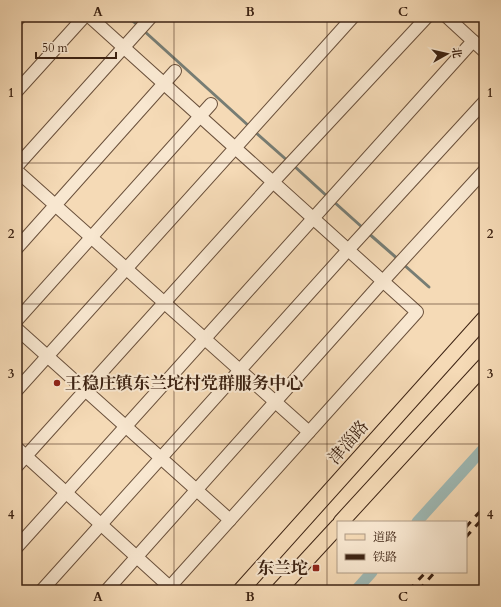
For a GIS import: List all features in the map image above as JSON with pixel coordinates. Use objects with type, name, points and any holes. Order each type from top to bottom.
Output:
[{"type":"main road","name":"津淄路","points":[[241,590],[484,319]]},
{"type":"main road","points":[[342,521],[484,366]]},
{"type":"main road","points":[[279,590],[337,527]]},
{"type":"street","points":[[17,20],[20,17]]},
{"type":"street","points":[[17,92],[84,17]]},
{"type":"street","points":[[22,452],[137,556],[170,589],[417,312],[90,17]]},
{"type":"street","points":[[17,390],[353,17]]},
{"type":"street","points":[[17,466],[22,452],[85,390],[290,163],[427,17]]},
{"type":"street","points":[[447,17],[484,52]]},
{"type":"street","points":[[17,166],[144,25]]},
{"type":"street","points":[[17,547],[473,41]]},
{"type":"street","points":[[17,248],[175,71]]},
{"type":"street","points":[[42,590],[348,250],[484,102]]},
{"type":"street","points":[[17,320],[211,104]]},
{"type":"street","points":[[17,171],[309,432]]},
{"type":"street","points":[[107,590],[400,262],[484,171]]},
{"type":"street","points":[[17,329],[230,520]]},
{"type":"waterway","points":[[128,17],[139,26]]},
{"type":"waterway","points":[[143,30],[250,127]]},
{"type":"waterway","points":[[254,131],[289,162]]},
{"type":"waterway","points":[[293,165],[329,198]]},
{"type":"waterway","points":[[333,201],[363,228]]},
{"type":"waterway","points":[[367,232],[399,260]]},
{"type":"waterway","points":[[403,264],[429,287]]},
{"type":"waterway","points":[[418,521],[484,448]]},
{"type":"waterway","points":[[356,590],[371,573]]},
{"type":"railway","points":[[467,526],[484,507]]},
{"type":"railway","points":[[467,536],[484,517]]},
{"type":"railway","points":[[409,590],[425,573]]},
{"type":"railway","points":[[419,590],[434,573]]},
{"type":"place","name":"王稳庄镇东兰坨村党群服务中心","points":[[57,383]]},
{"type":"place","name":"东兰坨","points":[[316,568]]}]
